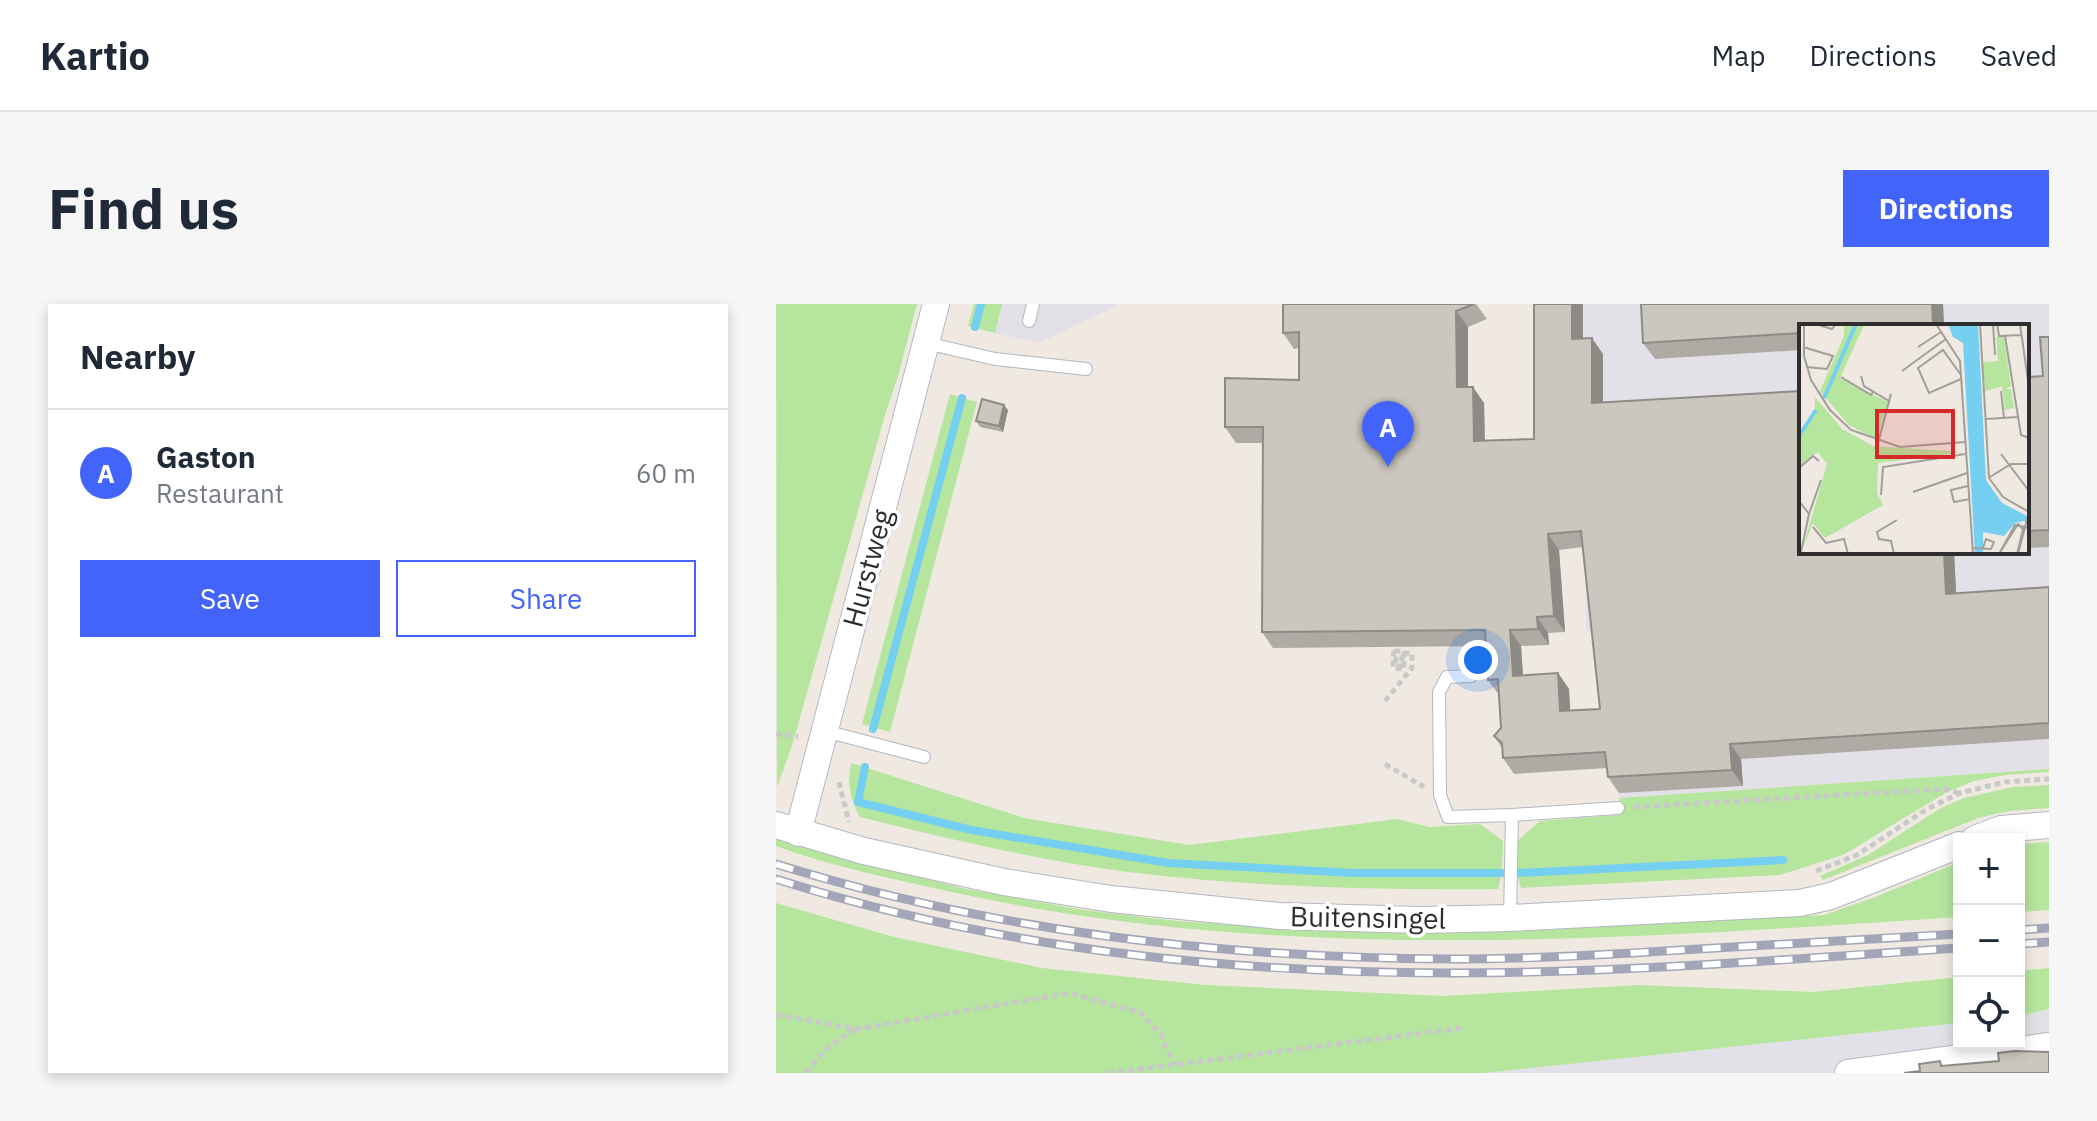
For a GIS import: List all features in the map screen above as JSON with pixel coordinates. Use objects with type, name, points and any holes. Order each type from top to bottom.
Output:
[{"type":"street","name":"Hurstweg","points":[[787,829],[810,789],[936,304]]},
{"type":"street","points":[[1991,833],[2001,829],[2049,825]]},
{"type":"street","name":"Buitensingel","points":[[787,829],[864,851],[1004,882],[1111,899],[1279,916],[1420,920],[1800,903],[1831,896],[1953,847]]},
{"type":"street","points":[[1848,1073],[2049,1046]]},
{"type":"lane","points":[[1029,321],[1033,304]]},
{"type":"lane","points":[[926,343],[995,359],[1086,369]]},
{"type":"lane","points":[[1471,676],[1447,677],[1439,692],[1440,794],[1448,817],[1618,808]]},
{"type":"lane","points":[[825,731],[924,757]]},
{"type":"lane","points":[[1510,918],[1512,815]]},
{"type":"path","points":[[1385,701],[1412,668],[1412,653],[1402,653],[1402,666],[1396,666],[1396,651],[1404,651],[1404,660],[1404,669],[1393,668],[1394,647]]},
{"type":"path","points":[[1385,764],[1440,794]]},
{"type":"path","points":[[1808,874],[1857,855],[1927,809],[1960,793],[2005,782],[2049,779]]},
{"type":"path","points":[[1618,808],[1945,789],[1960,793]]},
{"type":"path","points":[[844,821],[861,827]]},
{"type":"path","points":[[776,1015],[857,1029],[1070,993],[1141,1013],[1161,1035],[1174,1065]]},
{"type":"path","points":[[1108,1073],[1463,1028]]},
{"type":"path","points":[[806,1073],[819,1054],[857,1029]]},
{"type":"shaded area","points":[[1002,304],[1120,304],[1039,343],[995,333]]},
{"type":"shaded area","points":[[1583,304],[2049,304],[2049,769],[1619,798],[1601,632],[1586,631]]},
{"type":"shaded area","points":[[2049,1009],[2049,1073],[1484,1073],[1953,1024],[1953,1049],[2025,1049],[2025,1015]]},
{"type":"green space","points":[[776,304],[917,304],[792,746],[777,787]]},
{"type":"green space","points":[[974,304],[1002,304],[995,333],[968,326]]},
{"type":"green space","points":[[950,394],[977,402],[890,732],[862,724]]},
{"type":"green space","points":[[851,763],[1024,818],[1189,845],[1398,819],[1429,827],[1480,824],[1503,841],[1502,873],[1498,889],[1359,888],[1174,877],[1060,861],[860,817],[850,791]]},
{"type":"green space","points":[[2049,769],[2049,772],[1974,781],[1947,792],[1843,855],[1780,875],[1521,888],[1517,873],[1517,841],[1540,821],[1620,815],[1619,798]]},
{"type":"green space","points":[[2049,785],[2049,808],[2009,811],[1978,818],[1823,880],[1820,876],[1868,855],[1939,809],[1964,798],[2013,787]]},
{"type":"green space","points":[[776,837],[966,889],[1083,910],[1177,921],[1306,930],[1505,932],[1824,915],[1953,865],[1953,917],[1580,938],[1328,938],[1202,930],[1077,915],[863,872],[776,846]]},
{"type":"green space","points":[[2049,842],[2049,910],[2025,912],[2025,844]]},
{"type":"green space","points":[[776,903],[894,937],[1042,968],[1205,985],[1444,996],[1639,985],[1813,992],[1953,978],[1953,1024],[1484,1073],[776,1073]]},
{"type":"green space","points":[[2049,968],[2049,1009],[2025,1015],[2025,970]]},
{"type":"building","points":[[1283,304],[1474,304],[1456,311],[1457,387],[1473,387],[1474,441],[1534,439],[1534,304],[1572,304],[1572,339],[1592,338],[1592,403],[1799,391],[1799,554],[1944,554],[1946,594],[2049,587],[2049,723],[1730,744],[1732,770],[1608,777],[1605,752],[1503,758],[1502,743],[1494,736],[1501,728],[1498,679],[1488,680],[1485,630],[1262,632],[1263,427],[1225,427],[1225,378],[1299,380],[1299,332],[1283,333]],"holes":[[[1581,531],[1600,709],[1560,711],[1558,673],[1513,676],[1510,630],[1538,629],[1537,617],[1554,616],[1548,534]]]},
{"type":"building","points":[[1641,304],[1932,304],[1933,324],[1799,324],[1799,333],[1643,343]]},
{"type":"building","points":[[2040,337],[2049,337],[2049,530],[2029,531],[2029,377],[2043,376]]},
{"type":"building","points":[[982,399],[1004,405],[999,426],[976,421]]},
{"type":"building","points":[[2049,1052],[2049,1073],[1904,1073],[1920,1071],[1919,1064],[1940,1061],[1941,1066],[1999,1061],[1998,1053]]},
{"type":"waterway","points":[[975,327],[981,304]]},
{"type":"waterway","points":[[873,729],[962,398]]},
{"type":"waterway","points":[[865,767],[858,802],[971,830],[1168,863],[1354,873],[1517,873],[1783,860]]},
{"type":"railway","points":[[776,864],[859,888],[1026,924],[1110,937],[1280,953],[1509,958],[1953,934]]},
{"type":"railway","points":[[776,879],[858,903],[1025,939],[1110,952],[1280,968],[1451,973],[1578,971],[1953,948]]},
{"type":"railway","points":[[2025,930],[2049,928]]},
{"type":"railway","points":[[2025,944],[2049,942]]},
{"type":"place","name":"Gaston","points":[[1388,467]]}]
